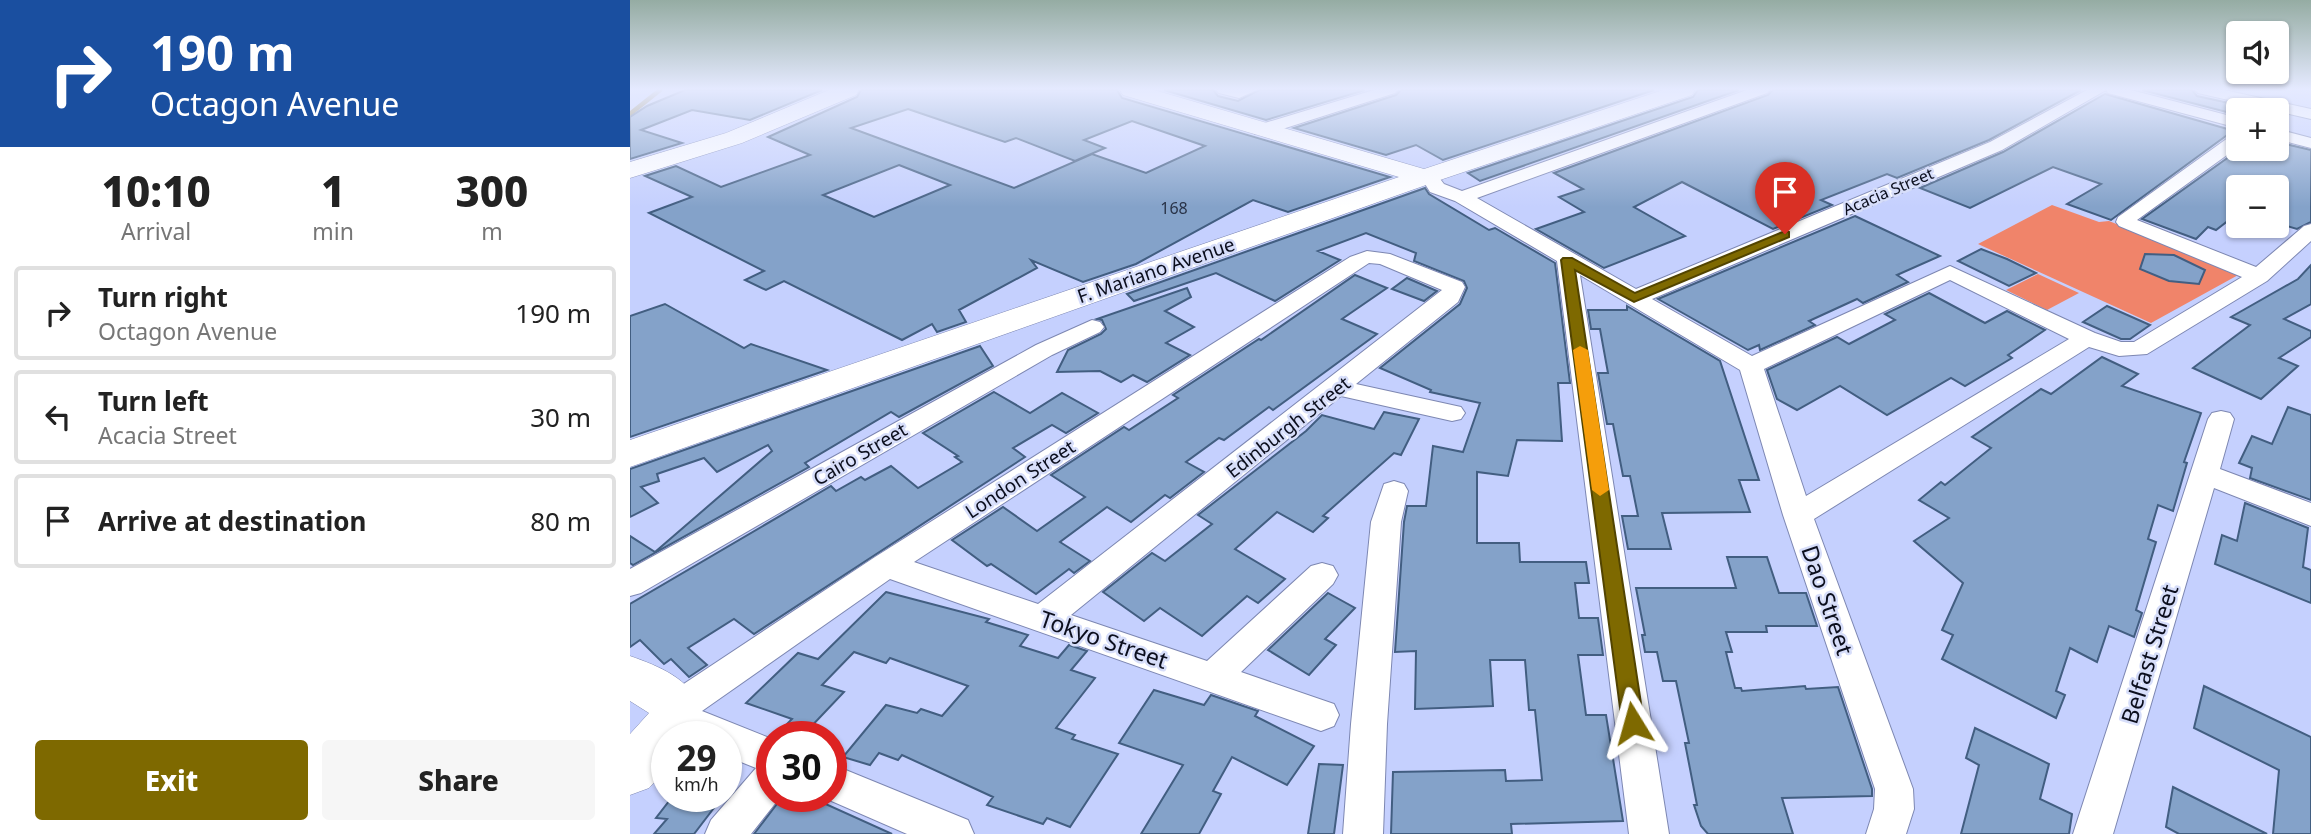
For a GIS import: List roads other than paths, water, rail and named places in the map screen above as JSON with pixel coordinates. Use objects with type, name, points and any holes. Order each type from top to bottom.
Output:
[{"type":"street","points":[[630,170],[756,129]]},
{"type":"street","points":[[1257,129],[1442,186],[1751,366],[1950,272],[2087,338],[2119,349],[2139,349],[2259,276],[2311,230]]},
{"type":"street","name":"F. Mariano Avenue","points":[[630,454],[1442,186],[1586,129]]},
{"type":"street","points":[[1442,186],[1632,129]]},
{"type":"street","name":"Acacia Street","points":[[1634,298],[1996,146],[2027,129]]},
{"type":"street","points":[[2289,137],[2311,143]]},
{"type":"street","points":[[2226,148],[2128,217],[2126,222],[2259,276]]},
{"type":"street","name":"Edinburgh Street","points":[[1042,619],[1338,388],[1450,297],[1453,291],[1454,287],[1449,283],[1383,258],[1367,257]]},
{"type":"street","name":"London Street","points":[[676,712],[886,565],[1367,257]]},
{"type":"street","points":[[1567,260],[1649,834]]},
{"type":"street","name":"Cairo Street","points":[[630,584],[1044,350],[1093,327]]},
{"type":"street","points":[[1798,514],[2087,338]]},
{"type":"street","name":"Dao Street","points":[[1751,366],[1798,514],[1894,789],[1894,809],[1886,834]]},
{"type":"street","points":[[1338,388],[1452,413]]},
{"type":"street","name":"Belfast Street","points":[[2093,834],[2221,419]]},
{"type":"street","points":[[2205,474],[2311,515]]},
{"type":"street","points":[[1363,834],[1369,724],[1386,522],[1394,491]]},
{"type":"street","name":"Tokyo Street","points":[[886,565],[1321,715]]},
{"type":"street","points":[[1213,677],[1322,575]]},
{"type":"street","points":[[630,677],[665,695],[676,712],[694,721]]},
{"type":"street","points":[[630,770],[676,712]]},
{"type":"street","points":[[847,789],[954,834]]},
{"type":"street","points":[[725,834],[756,797]]}]
